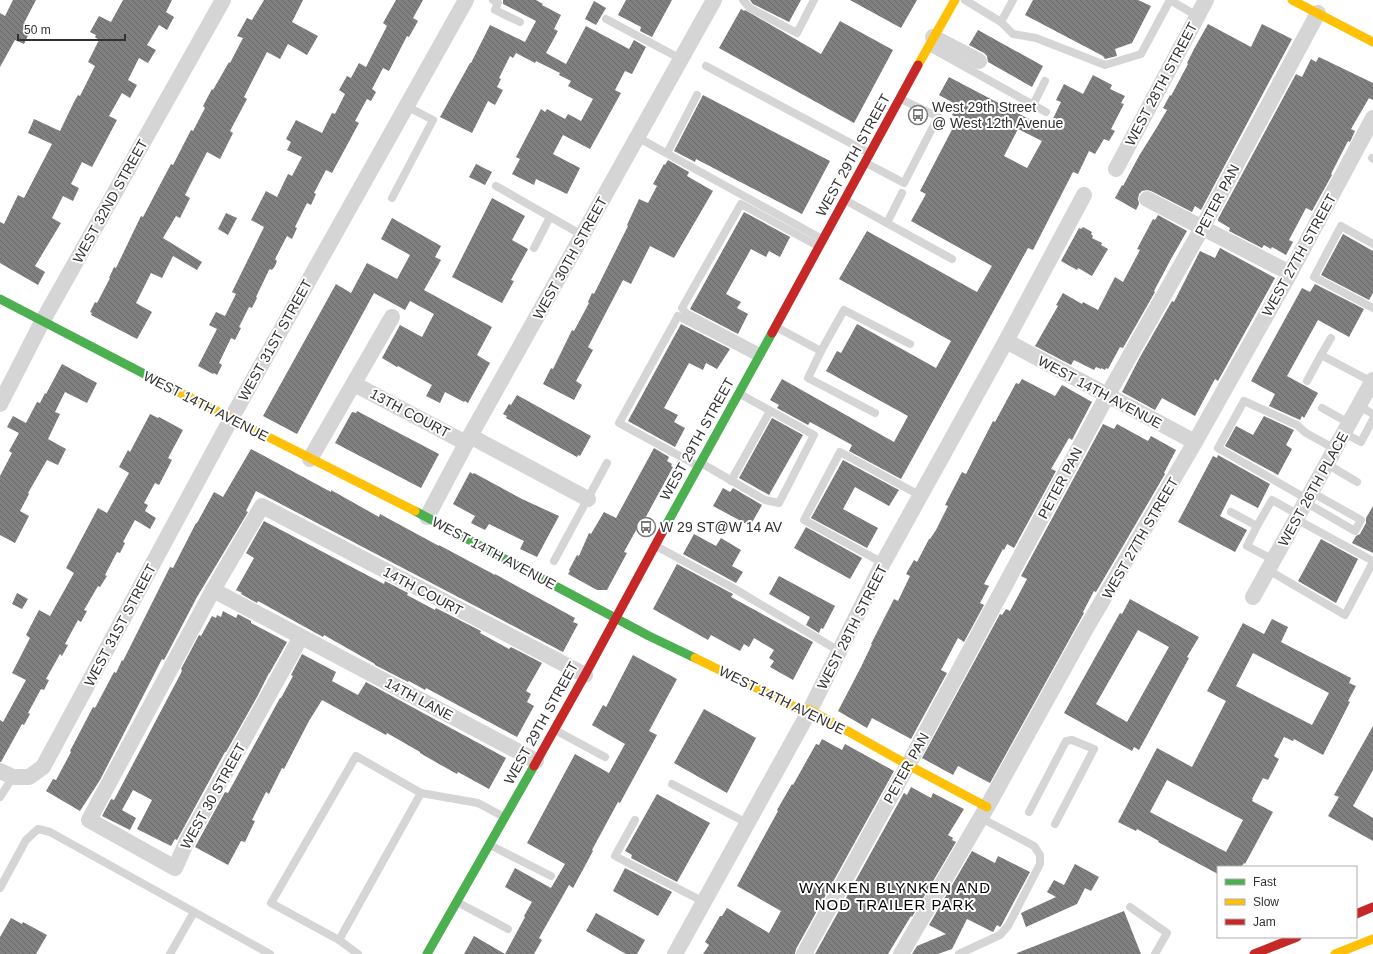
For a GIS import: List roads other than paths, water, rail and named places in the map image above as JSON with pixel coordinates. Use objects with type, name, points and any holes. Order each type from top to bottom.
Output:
[{"type":"main road","name":"WEST 29TH STREET","points":[[427,954],[616,618],[738,393],[955,0]]},
{"type":"main road","points":[[1292,0],[1373,42]]},
{"type":"main road","name":"WEST 14TH AVENUE","points":[[0,299],[231,419],[427,517],[616,618],[797,708],[810,710],[908,765],[984,812]]},
{"type":"main road","points":[[1357,914],[1373,907]]},
{"type":"main road","points":[[1254,954],[1294,938]]},
{"type":"main road","points":[[1335,954],[1373,939]]},
{"type":"street","name":"WEST 32ND STREET","points":[[0,404],[42,322],[223,0]]},
{"type":"street","name":"WEST 31ST STREET","points":[[6,774],[29,777],[43,767],[231,419],[466,0]]},
{"type":"street","name":"WEST 30TH STREET","points":[[427,517],[468,439],[714,0]]},
{"type":"street","name":"WEST 28TH STREET","points":[[1116,168],[1206,0]]},
{"type":"street","name":"PETER PAN","points":[[804,954],[908,765],[1107,396],[1202,228],[1318,13]]},
{"type":"street","points":[[931,42],[979,61]]},
{"type":"street","name":"WEST 27TH STREET","points":[[901,954],[984,812],[1084,632],[1195,442],[1290,273],[1373,118]]},
{"type":"street","name":"WEST 28TH STREET","points":[[674,954],[810,710],[883,563],[1006,341],[1084,195]]},
{"type":"street","points":[[1147,199],[1290,273]]},
{"type":"street","points":[[310,459],[392,317]]},
{"type":"street","name":"WEST 14TH AVENUE","points":[[1006,341],[1195,442]]},
{"type":"street","name":"WEST 26TH PLACE","points":[[1253,597],[1372,381]]},
{"type":"street","name":"13TH COURT","points":[[354,384],[588,499]]},
{"type":"street","name":"14TH COURT","points":[[213,590],[262,506],[584,675]]},
{"type":"street","name":"14TH LANE","points":[[213,590],[536,761]]},
{"type":"street","name":"WEST 30 STREET","points":[[213,590],[89,820],[175,868],[187,842],[301,637]]},
{"type":"lane","points":[[493,0],[498,2],[495,10],[520,22]]},
{"type":"lane","points":[[743,0],[750,8],[797,33],[814,0]]},
{"type":"lane","points":[[965,0],[1001,22],[1013,34],[1036,38],[1105,65],[1141,54],[1170,0],[1197,16]]},
{"type":"lane","points":[[1001,22],[1013,0]]},
{"type":"lane","points":[[606,19],[681,59]]},
{"type":"lane","points":[[931,42],[1032,105],[1046,112]]},
{"type":"lane","points":[[706,66],[870,153]]},
{"type":"lane","points":[[1032,105],[1045,81]]},
{"type":"lane","points":[[667,153],[698,95]]},
{"type":"lane","points":[[865,162],[904,183],[938,117],[900,99]]},
{"type":"lane","points":[[392,198],[433,120],[406,106]]},
{"type":"lane","points":[[637,137],[821,243]]},
{"type":"lane","points":[[496,186],[582,235]]},
{"type":"lane","points":[[887,223],[902,193]]},
{"type":"lane","points":[[845,199],[952,259]]},
{"type":"lane","points":[[760,355],[686,313],[682,308],[741,204],[821,243]]},
{"type":"lane","points":[[534,248],[550,217]]},
{"type":"lane","points":[[1373,244],[1340,226],[1314,277],[1373,308]]},
{"type":"lane","points":[[875,413],[808,378],[821,351],[844,310],[910,344]]},
{"type":"lane","points":[[738,393],[814,435],[779,503],[765,500],[619,423],[678,316],[760,355]]},
{"type":"lane","points":[[775,327],[821,351]]},
{"type":"lane","points":[[1308,381],[1331,338]]},
{"type":"lane","points":[[1322,355],[1372,381]]},
{"type":"lane","points":[[1304,506],[1355,531],[1361,520],[1304,506],[1272,500],[1247,546],[1271,565],[1344,615],[1373,562],[1304,506],[1218,448],[1244,401],[1297,425],[1306,433],[1335,449]]},
{"type":"lane","points":[[1359,406],[1373,414]]},
{"type":"lane","points":[[1322,408],[1347,428],[1360,442],[1373,419]]},
{"type":"lane","points":[[731,481],[770,411]]},
{"type":"lane","points":[[883,563],[804,520],[840,452],[921,496]]},
{"type":"lane","points":[[554,561],[608,463]]},
{"type":"lane","points":[[1327,464],[1357,482]]},
{"type":"lane","points":[[1232,512],[1257,526]]},
{"type":"lane","points":[[655,546],[735,589],[839,651]]},
{"type":"lane","points":[[554,730],[605,757]]},
{"type":"lane","points":[[1029,812],[1066,741],[1072,740],[1094,749],[1055,824]]},
{"type":"lane","points":[[358,954],[339,940],[271,903],[356,756],[421,793],[478,803],[504,817]]},
{"type":"lane","points":[[0,797],[6,774]]},
{"type":"lane","points":[[672,784],[747,824]]},
{"type":"lane","points":[[339,940],[421,793]]},
{"type":"lane","name":"WEST 14TH AVENUE","points":[[959,954],[1000,935],[1008,926],[1040,864],[1040,855],[1034,846],[984,812]]},
{"type":"lane","points":[[635,820],[615,856],[704,902]]},
{"type":"lane","points":[[0,888],[26,840],[38,829],[50,832],[270,954]]},
{"type":"lane","points":[[489,844],[551,876]]},
{"type":"lane","points":[[457,901],[508,929]]},
{"type":"lane","points":[[1130,907],[1167,932],[1155,954]]},
{"type":"lane","points":[[170,954],[194,912]]},
{"type":"place","name":"West 29th Street @ West 12th Avenue","points":[[918,115]]},
{"type":"place","name":"W 29 ST@W 14 AV","points":[[646,527]]},
{"type":"district","name":"WYNKEN BLYNKEN AND NOD TRAILER PARK","points":[[895,896]]}]
